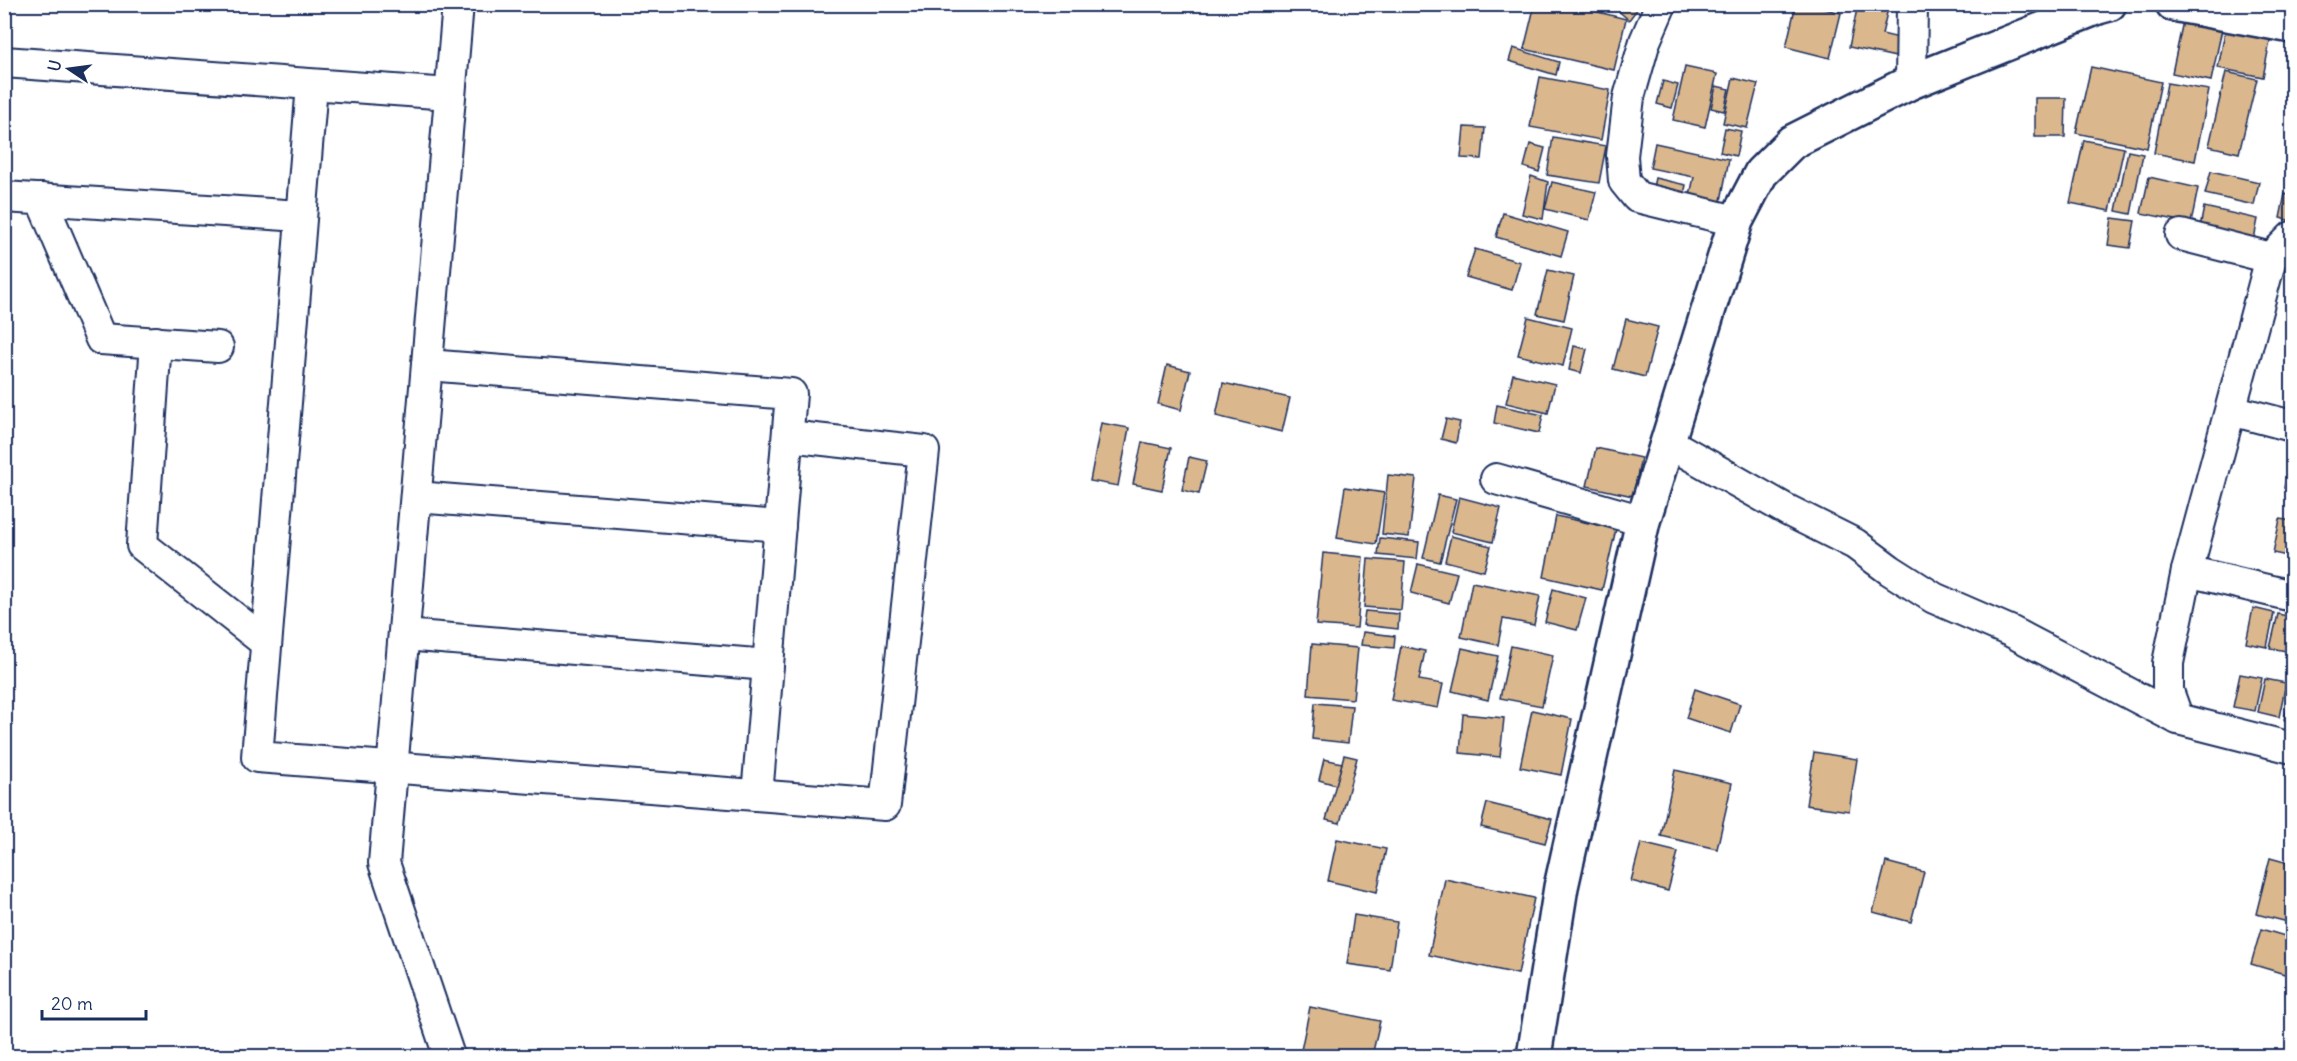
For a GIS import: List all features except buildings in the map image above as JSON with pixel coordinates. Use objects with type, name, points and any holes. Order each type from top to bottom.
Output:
[{"type":"street","points":[[449,1056],[384,862],[458,4]]},
{"type":"street","points":[[1661,4],[1644,41],[1629,97],[1622,156],[1624,181],[1637,197],[1736,221]]},
{"type":"street","points":[[1911,82],[1912,4]]},
{"type":"street","points":[[1534,1056],[1561,887],[1643,520],[1669,443],[1736,221],[1761,173],[1792,142],[1911,82],[2109,4]]},
{"type":"street","points":[[2173,4],[2292,26]]},
{"type":"street","points":[[4,62],[450,94]]},
{"type":"street","points":[[312,85],[257,757],[885,805],[924,451],[788,436]]},
{"type":"street","points":[[4,197],[301,216]]},
{"type":"street","points":[[41,199],[101,339],[218,347]]},
{"type":"street","points":[[2181,235],[2271,258]]},
{"type":"street","points":[[2178,719],[2168,691],[2168,663],[2187,571],[2271,258],[2292,237]]},
{"type":"street","points":[[156,342],[142,544],[265,642]]},
{"type":"street","points":[[427,365],[791,394],[757,795]]},
{"type":"street","points":[[2231,410],[2292,426]]},
{"type":"street","points":[[1669,443],[1787,510],[1855,544],[1934,598],[2010,631],[2178,719],[2292,748]]},
{"type":"street","points":[[1496,479],[1643,520]]},
{"type":"street","points":[[416,497],[780,526]]},
{"type":"street","points":[[2187,571],[2292,596]]},
{"type":"street","points":[[404,635],[768,665]]}]
